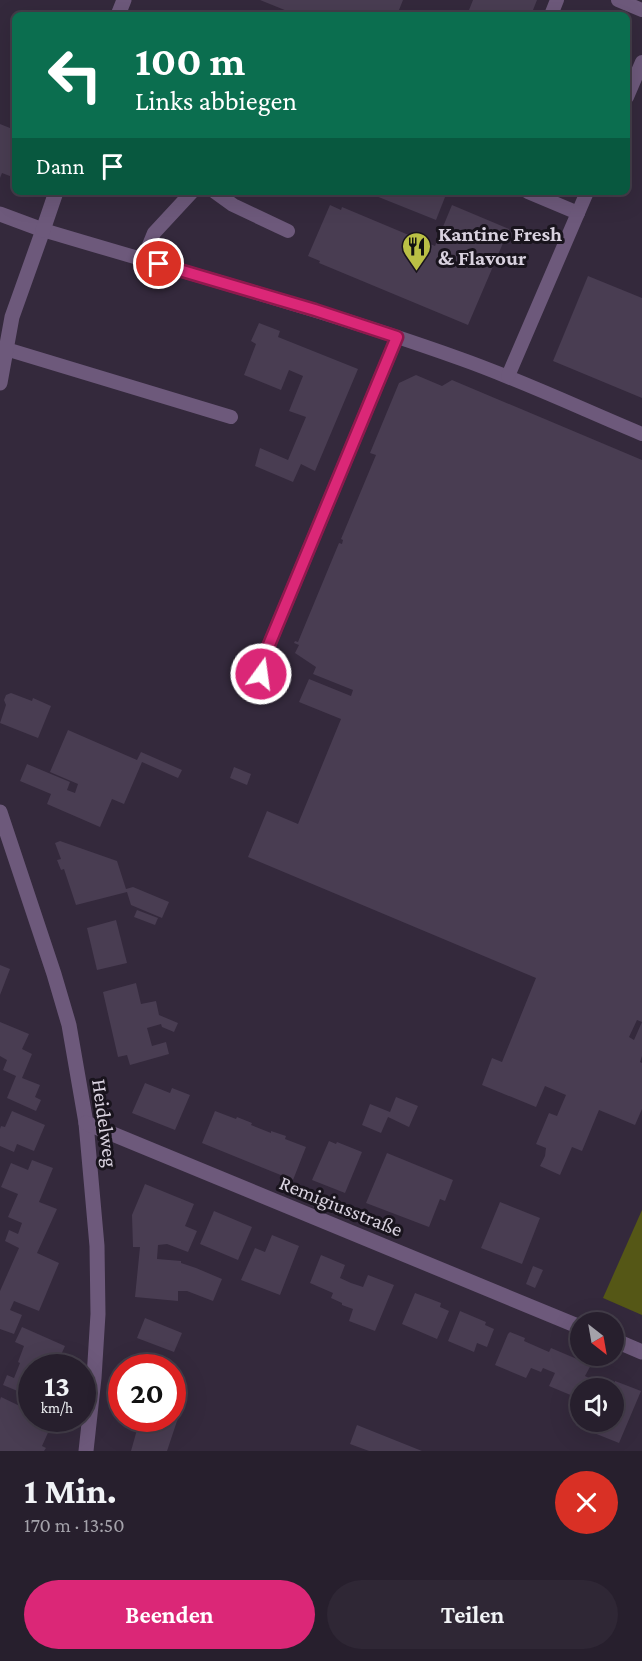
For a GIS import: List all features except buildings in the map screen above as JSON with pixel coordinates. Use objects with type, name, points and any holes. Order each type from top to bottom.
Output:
[{"type":"street","points":[[0,383],[12,317],[55,195]]},
{"type":"street","points":[[0,214],[43,230]]},
{"type":"street","name":"Heidelweg","points":[[0,812],[69,1025],[86,1123],[97,1246],[98,1314],[86,1451]]},
{"type":"street","name":"Remigiusstraße","points":[[86,1123],[570,1323]]},
{"type":"street","points":[[624,1344],[642,1352]]},
{"type":"lane","points":[[618,0],[642,10]]},
{"type":"lane","points":[[630,90],[642,62]]},
{"type":"lane","points":[[143,260],[154,232],[189,195]]},
{"type":"lane","points":[[219,195],[233,205],[288,231]]},
{"type":"lane","points":[[535,195],[578,213]]},
{"type":"lane","points":[[508,376],[586,195]]},
{"type":"lane","points":[[43,230],[315,310],[397,337],[508,376],[642,434]]},
{"type":"lane","points":[[274,690],[261,674],[261,664],[397,337]]},
{"type":"lane","points":[[6,349],[231,417]]},
{"type":"shaded area","points":[[642,1210],[642,1315],[603,1298]]},
{"type":"place","name":"Kantine Fresh & Flavour","points":[[417,272]]},
{"type":"route","points":[[159,264],[397,337],[261,664],[261,674]]}]
